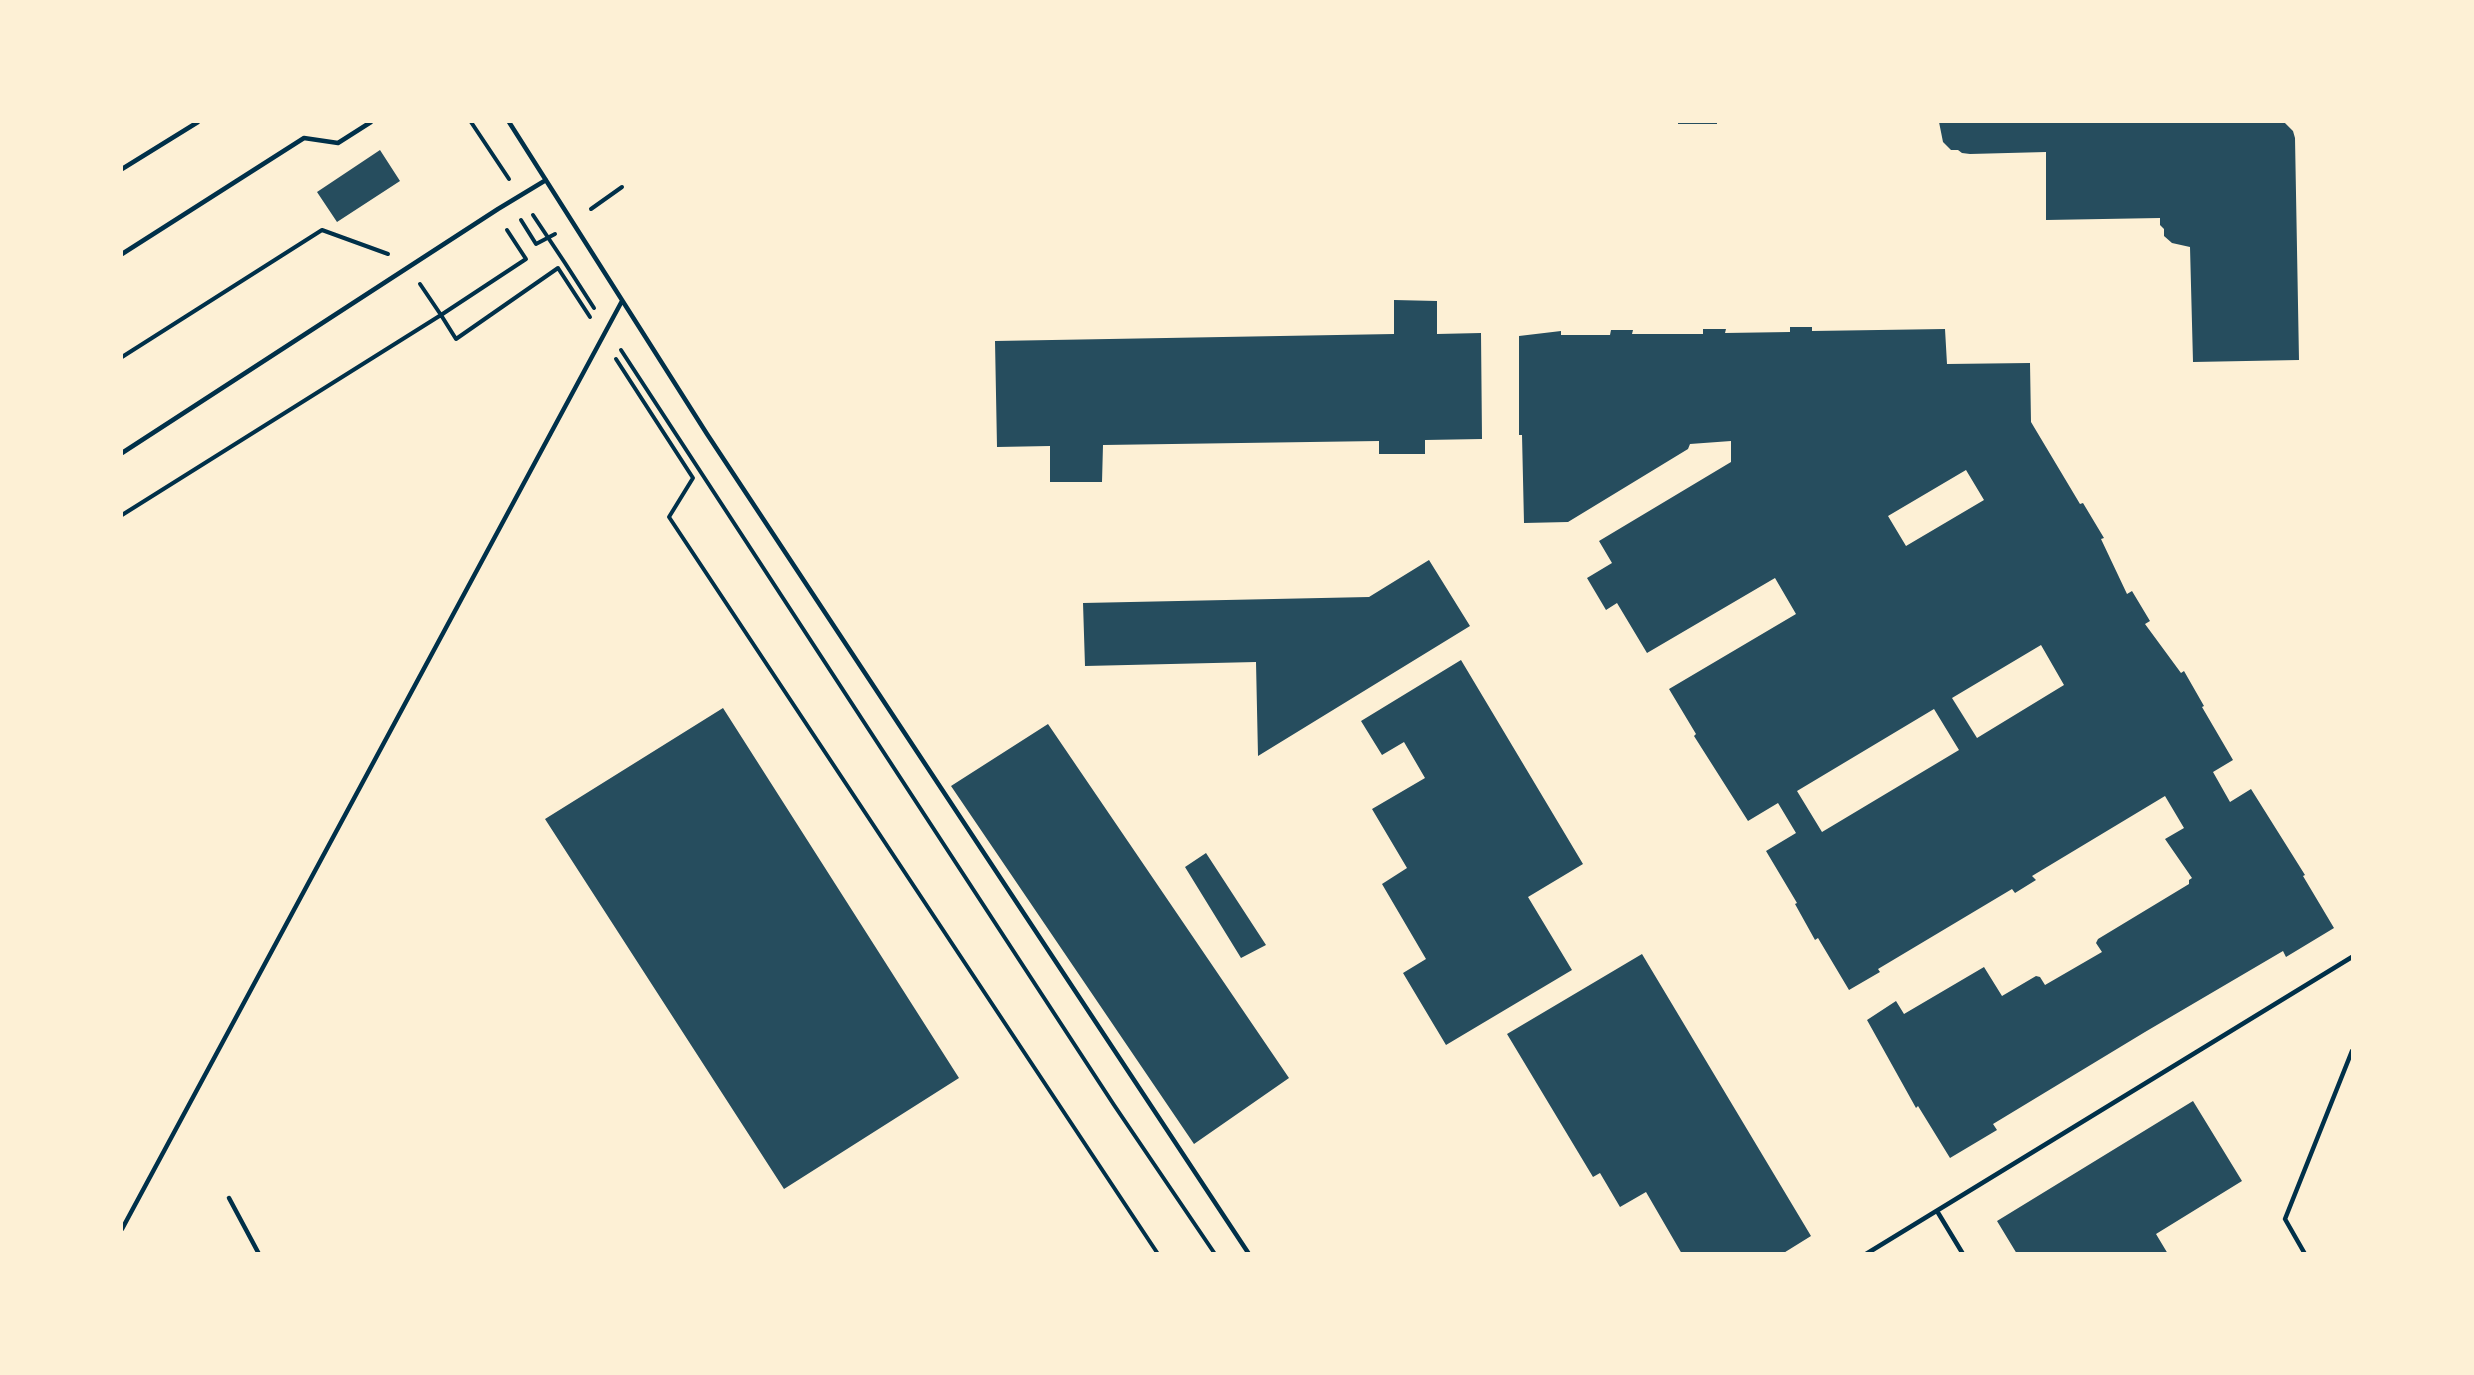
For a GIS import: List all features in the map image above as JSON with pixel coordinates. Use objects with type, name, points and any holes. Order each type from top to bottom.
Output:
[{"type":"lane","points":[[122,169],[198,122]]},
{"type":"lane","points":[[122,254],[304,138],[338,143],[371,122]]},
{"type":"lane","points":[[509,122],[720,454],[1249,1254]]},
{"type":"lane","points":[[122,453],[546,180]]},
{"type":"lane","points":[[122,1229],[622,301]]},
{"type":"lane","points":[[1866,1254],[2352,957]]},
{"type":"lane","points":[[2305,1254],[2285,1219],[2352,1051]]},
{"type":"lane","points":[[229,1198],[259,1254]]},
{"type":"lane","points":[[1937,1211],[1963,1254]]},
{"type":"path","points":[[518,214],[536,244],[622,188]]},
{"type":"path","points":[[504,225],[526,259],[441,315],[456,339],[558,268],[693,478],[669,517],[1158,1254]]},
{"type":"path","points":[[565,263],[1114,1105],[1215,1254]]},
{"type":"building","points":[[1678,122],[1717,122],[1717,124],[1678,124]]},
{"type":"building","points":[[1939,122],[2284,122],[2293,131],[2295,138],[2299,360],[2193,362],[2190,247],[2172,243],[2164,236],[2160,218],[2046,220],[2046,152],[1970,154],[1951,150],[1943,142]]},
{"type":"building","points":[[380,150],[400,181],[337,222],[317,192]]},
{"type":"building","points":[[1394,300],[1437,301],[1437,334],[1481,333],[1482,439],[1425,440],[1425,454],[1379,454],[1379,441],[1103,445],[1102,482],[1050,482],[1050,446],[997,447],[995,341],[1394,334]]},
{"type":"building","points":[[1790,327],[1812,327],[1812,331],[1945,329],[1947,364],[2030,363],[2031,422],[2080,504],[2083,503],[2104,538],[2101,539],[2127,594],[2132,591],[2150,621],[2145,624],[2181,673],[2184,671],[2233,760],[2213,772],[2230,802],[2251,789],[2305,875],[2303,876],[2334,928],[2286,957],[2283,951],[2145,1032],[1993,1124],[1997,1130],[1950,1158],[1918,1106],[1916,1108],[1867,1020],[1896,1001],[1904,1014],[1984,967],[2002,996],[2036,976],[2040,977],[2045,985],[2102,952],[2096,943],[2098,939],[2189,884],[2192,878],[2165,839],[2184,828],[2165,796],[2032,876],[2036,880],[2015,893],[2012,889],[1878,969],[1880,972],[1849,990],[1818,938],[1815,940],[1795,904],[1797,903],[1766,851],[1796,833],[1778,803],[1748,821],[1694,736],[1696,734],[1669,689],[1796,614],[1775,578],[1647,653],[1617,603],[1606,610],[1587,578],[1612,563],[1599,541],[1731,462],[1731,441],[1690,444],[1688,449],[1568,522],[1524,523],[1522,435],[1519,435],[1519,336],[1561,331],[1561,335],[1610,335],[1611,330],[1633,330],[1632,334],[1703,334],[1703,329],[1726,329],[1725,333],[1790,332]],"holes":[[[1966,470],[1984,500],[1906,546],[1888,516]],[[2041,645],[2064,685],[1977,738],[1952,698]],[[1934,709],[1959,750],[1822,832],[1797,791]]]},
{"type":"building","points":[[1429,560],[1470,626],[1258,756],[1256,662],[1085,666],[1083,603],[1369,597]]},
{"type":"building","points":[[1461,660],[1583,864],[1528,897],[1572,970],[1446,1045],[1403,973],[1426,959],[1382,884],[1407,868],[1372,809],[1425,778],[1404,742],[1382,755],[1361,721]]},
{"type":"building","points":[[723,708],[959,1078],[784,1189],[545,819]]},
{"type":"building","points":[[1048,724],[1289,1078],[1194,1144],[951,786]]},
{"type":"building","points":[[1206,853],[1266,945],[1241,958],[1185,867]]},
{"type":"building","points":[[1642,954],[1811,1236],[1782,1254],[1682,1254],[1646,1192],[1620,1207],[1600,1173],[1593,1177],[1507,1034]]},
{"type":"building","points":[[2193,1101],[2242,1181],[2156,1234],[2168,1254],[2017,1254],[1997,1221]]}]
